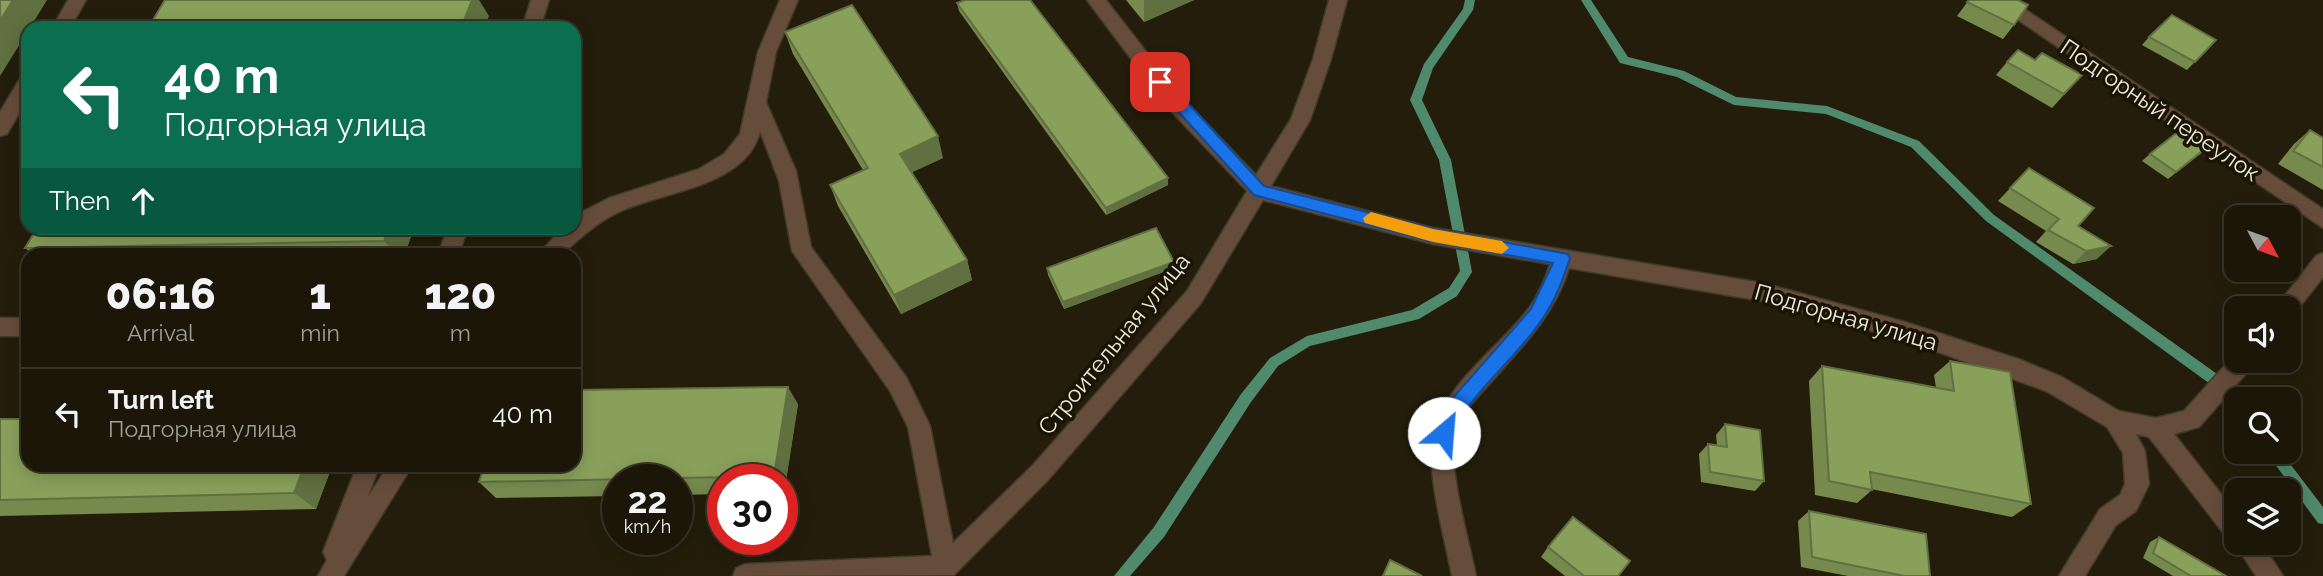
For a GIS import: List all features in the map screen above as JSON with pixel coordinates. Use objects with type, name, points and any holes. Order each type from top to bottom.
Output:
[{"type":"street","points":[[65,21],[77,0]]},
{"type":"street","points":[[533,21],[540,0]]},
{"type":"street","points":[[581,223],[615,204],[705,175],[731,159],[749,136],[758,105],[767,52],[789,0]]},
{"type":"street","points":[[1096,0],[1175,103],[1259,191]]},
{"type":"street","name":"Строительная улица","points":[[941,572],[1040,474],[1112,394],[1194,296],[1300,120],[1322,59],[1338,0]]},
{"type":"street","name":"Подгорный переулок","points":[[2002,1],[2323,220]]},
{"type":"street","points":[[745,576],[941,572],[919,426],[898,384],[802,251],[794,231],[789,178],[758,105]]},
{"type":"street","points":[[0,129],[21,106]]},
{"type":"street","name":"Подгорная улица","points":[[1259,191],[1433,236],[1762,292],[1905,331],[2043,379],[2115,420]]},
{"type":"street","points":[[554,248],[568,235]]},
{"type":"street","points":[[1464,576],[1442,457],[1444,433],[1457,405],[1537,314],[1552,289],[1562,258]]},
{"type":"street","points":[[2296,296],[2323,262]]},
{"type":"street","points":[[0,327],[21,327]]},
{"type":"street","points":[[2115,420],[2156,428],[2190,420],[2232,373]]},
{"type":"street","points":[[2071,576],[2108,517],[2128,503],[2137,484],[2134,451],[2115,420]]},
{"type":"street","points":[[2156,428],[2224,516]]},
{"type":"street","points":[[328,576],[366,472]]},
{"type":"street","points":[[328,576],[397,472]]},
{"type":"street","points":[[2256,555],[2271,576]]},
{"type":"building","points":[[0,0],[13,0],[0,21]]},
{"type":"building","points":[[165,0],[472,0],[464,21],[152,21]]},
{"type":"building","points":[[965,0],[1030,0],[1168,178],[1106,208],[957,3]]},
{"type":"building","points":[[2018,0],[2028,5],[2014,25],[1967,2]]},
{"type":"building","points":[[852,5],[938,136],[900,154],[967,260],[894,295],[830,185],[868,168],[785,32]]},
{"type":"building","points":[[2172,15],[2216,40],[2195,62],[2149,37]]},
{"type":"building","points":[[2018,50],[2035,60],[2042,53],[2082,75],[2064,94],[2007,62]]},
{"type":"building","points":[[2184,127],[2211,144],[2176,172],[2150,154]]},
{"type":"building","points":[[2310,130],[2323,138],[2323,167],[2293,151]]},
{"type":"building","points":[[2029,168],[2094,208],[2078,226],[2111,246],[2086,251],[2048,230],[2059,219],[2010,188]]},
{"type":"building","points":[[1156,228],[1174,262],[1063,302],[1047,268]]},
{"type":"building","points":[[33,235],[386,235],[384,241],[25,248]]},
{"type":"building","points":[[1950,361],[2010,372],[2031,504],[1870,472],[1872,490],[1829,481],[1822,366],[1954,391]]},
{"type":"building","points":[[788,387],[776,464],[707,464],[707,477],[693,478],[693,464],[602,464],[602,479],[479,482],[482,472],[581,472],[581,390]]},
{"type":"building","points":[[0,419],[21,419],[21,472],[302,472],[294,493],[0,500]]},
{"type":"building","points":[[1725,424],[1760,430],[1764,481],[1710,472],[1708,444],[1727,447]]},
{"type":"building","points":[[1809,511],[1926,534],[1930,576],[1904,576],[1812,557]]},
{"type":"building","points":[[1573,517],[1630,561],[1618,576],[1584,576],[1548,547]]},
{"type":"building","points":[[2159,537],[2226,576],[2191,576],[2153,553]]},
{"type":"building","points":[[1390,560],[1422,576],[1383,576]]},
{"type":"waterway","points":[[1121,576],[1159,532],[1246,398],[1274,362],[1307,341],[1415,315],[1453,292],[1466,272],[1445,160],[1416,100],[1428,67],[1468,10],[1470,0]]},
{"type":"waterway","points":[[1586,0],[1624,60],[1680,74],[1734,101],[1827,110],[1915,144],[1990,218],[2224,388]]},
{"type":"waterway","points":[[2282,464],[2323,518]]},
{"type":"slow traffic","points":[[1371,218],[1433,236],[1502,248]]},
{"type":"route","points":[[1160,82],[1175,103],[1259,191],[1433,236],[1562,258],[1552,289],[1537,314],[1457,405],[1444,433]]}]
